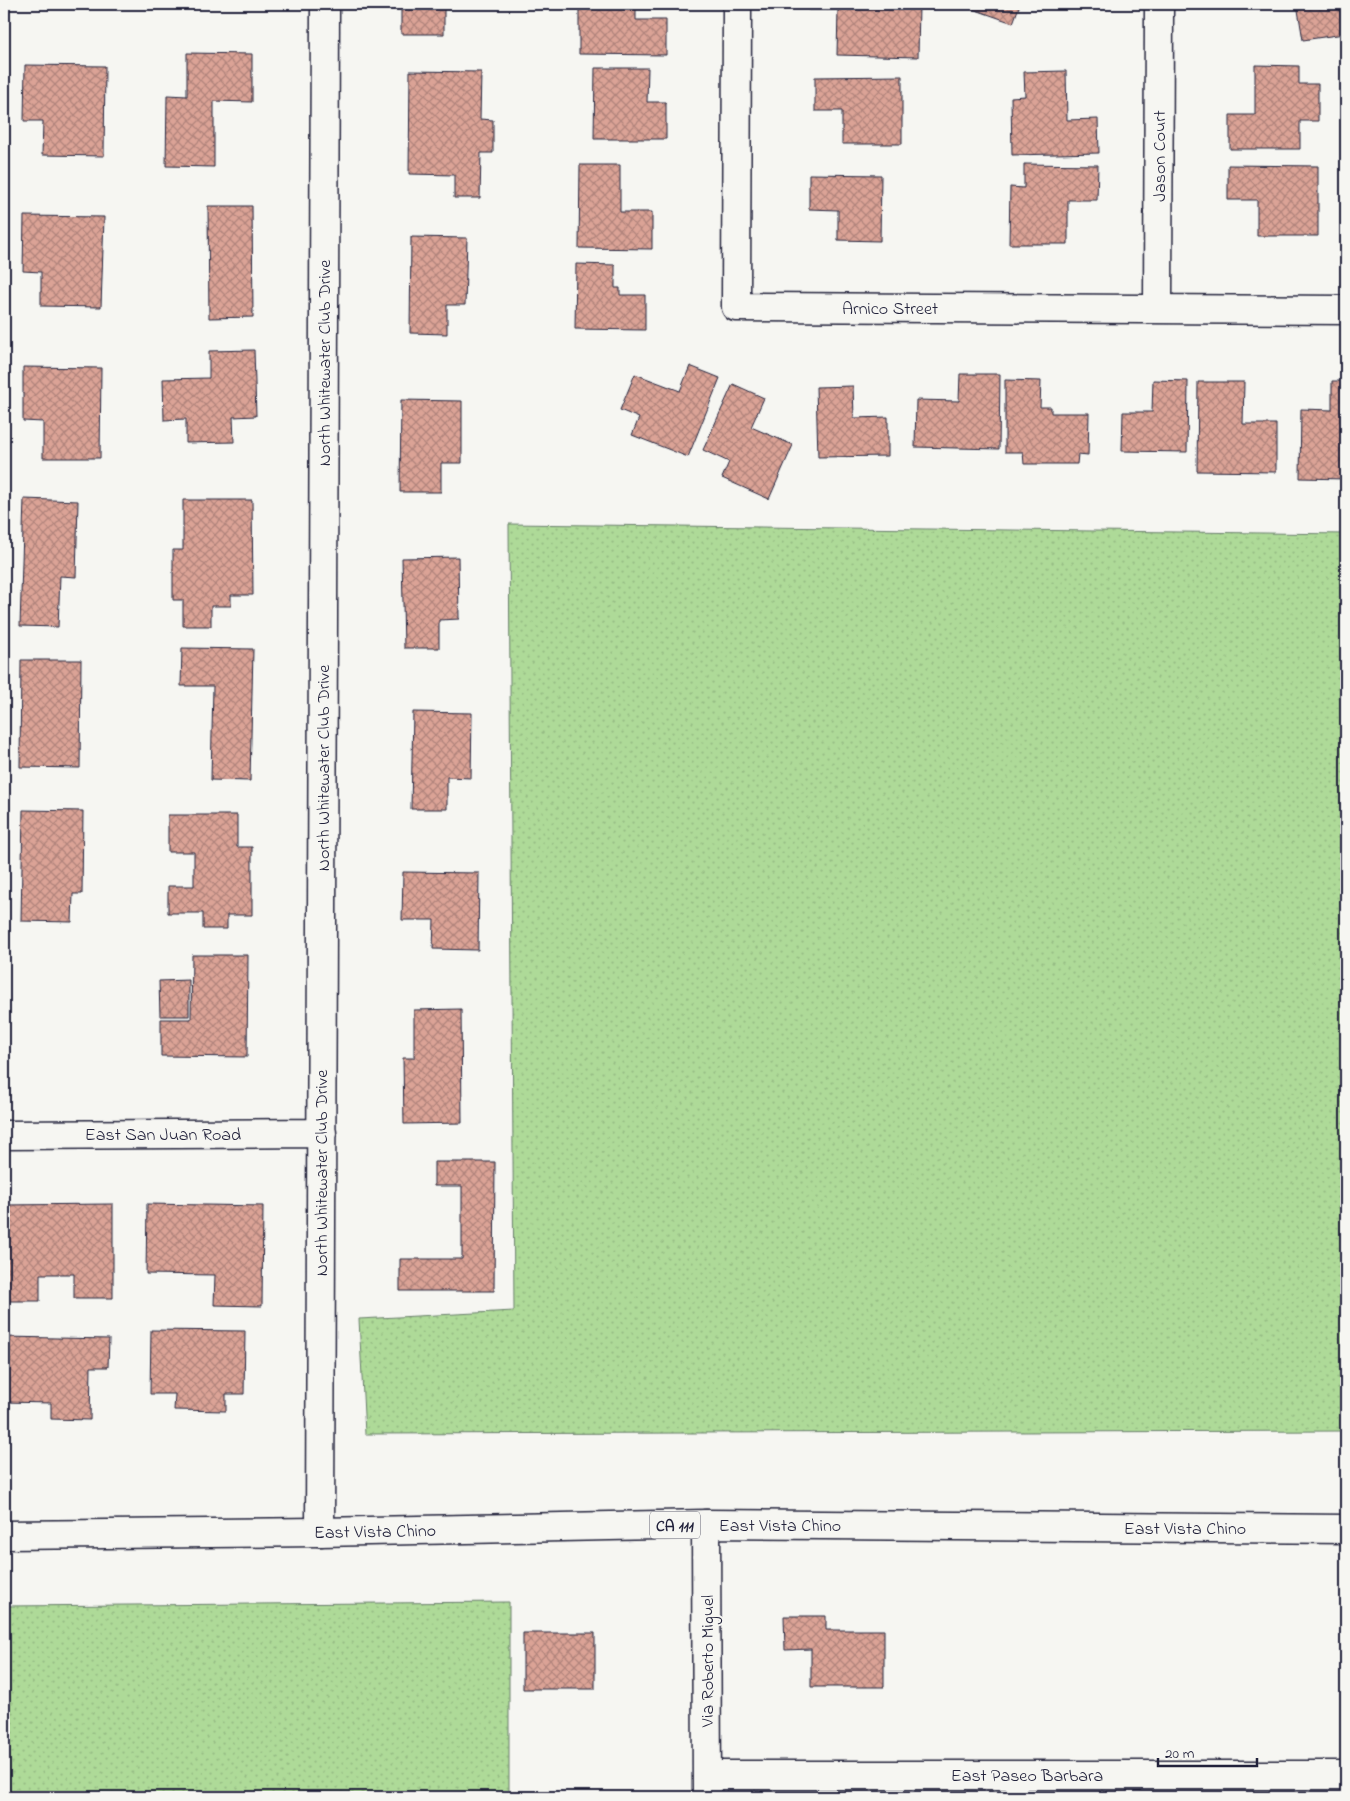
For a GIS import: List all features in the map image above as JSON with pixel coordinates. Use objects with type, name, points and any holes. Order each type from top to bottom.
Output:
[{"type":"street","name":"North Whitewater Club Drive","points":[[320,1532],[325,4]]},
{"type":"street","name":"Arnico Street","points":[[737,4],[736,307],[1346,310]]},
{"type":"street","name":"Jason Court","points":[[1158,309],[1159,4]]},
{"type":"street","name":"East San Juan Road","points":[[4,1135],[322,1133]]},
{"type":"street","name":"East Vista Chino","points":[[4,1535],[320,1532],[706,1524],[1346,1529]]},
{"type":"street","name":"Via Roberto Miguel","points":[[706,1524],[707,1786]]},
{"type":"street","name":"East Paseo Barbara","points":[[707,1786],[1346,1775]]},
{"type":"green space","points":[[509,524],[1346,534],[1346,1431],[365,1434],[359,1319],[514,1311]]},
{"type":"green space","points":[[509,1602],[509,1797],[4,1797],[4,1606]]},
{"type":"building","points":[[401,4],[455,4],[455,6],[444,6],[444,34],[401,34]]},
{"type":"building","points":[[579,4],[636,4],[636,20],[666,20],[666,55],[579,54]]},
{"type":"building","points":[[808,4],[919,4],[918,57],[837,55],[838,10],[808,10]]},
{"type":"building","points":[[972,4],[1020,4],[1013,23],[970,8]]},
{"type":"building","points":[[1297,4],[1339,4],[1344,34],[1303,40]]},
{"type":"building","points":[[187,53],[252,54],[252,102],[214,101],[214,167],[166,166],[167,95],[187,96]]},
{"type":"building","points":[[25,65],[105,66],[104,156],[42,155],[43,121],[24,121]]},
{"type":"building","points":[[1255,65],[1299,66],[1299,84],[1318,84],[1318,121],[1300,121],[1300,149],[1230,149],[1230,115],[1255,115]]},
{"type":"building","points":[[595,68],[648,68],[647,102],[666,102],[666,139],[594,139]]},
{"type":"building","points":[[410,71],[481,72],[480,119],[493,120],[493,153],[481,153],[480,198],[454,198],[454,175],[409,174]]},
{"type":"building","points":[[1066,71],[1067,120],[1098,119],[1099,153],[1012,155],[1011,97],[1025,96],[1024,72]]},
{"type":"building","points":[[902,76],[902,144],[842,144],[842,111],[815,111],[815,77]]},
{"type":"building","points":[[1024,164],[1098,165],[1097,200],[1068,200],[1068,244],[1009,244],[1010,187],[1024,188]]},
{"type":"building","points":[[580,165],[620,165],[620,212],[652,212],[652,249],[579,248]]},
{"type":"building","points":[[1228,165],[1318,166],[1318,236],[1257,236],[1257,200],[1228,200]]},
{"type":"building","points":[[809,174],[881,175],[880,241],[838,240],[838,210],[809,209]]},
{"type":"building","points":[[208,206],[252,206],[253,317],[209,318]]},
{"type":"building","points":[[24,216],[104,217],[101,307],[41,306],[41,272],[23,271]]},
{"type":"building","points":[[411,237],[467,238],[465,305],[447,305],[447,334],[410,333]]},
{"type":"building","points":[[576,264],[615,265],[615,288],[620,288],[620,295],[645,295],[645,330],[575,329]]},
{"type":"building","points":[[254,350],[256,416],[233,417],[234,442],[186,443],[186,419],[164,420],[163,379],[209,378],[209,351]]},
{"type":"building","points":[[690,366],[720,378],[688,457],[632,435],[639,418],[620,410],[635,374],[680,391]]},
{"type":"building","points":[[23,367],[101,368],[100,458],[43,458],[43,422],[23,421]]},
{"type":"building","points":[[960,374],[1000,374],[999,449],[915,447],[916,400],[959,401]]},
{"type":"building","points":[[1005,380],[1041,381],[1040,407],[1051,407],[1051,413],[1089,413],[1088,455],[1078,454],[1077,464],[1024,464],[1023,452],[1005,452]]},
{"type":"building","points":[[1153,380],[1188,381],[1187,452],[1122,451],[1123,412],[1152,412]]},
{"type":"building","points":[[1332,381],[1346,381],[1346,479],[1300,478],[1301,409],[1332,410]]},
{"type":"building","points":[[1198,382],[1244,382],[1243,424],[1276,424],[1276,472],[1197,471]]},
{"type":"building","points":[[733,384],[764,398],[751,427],[793,445],[769,499],[722,478],[729,462],[703,450]]},
{"type":"building","points":[[853,386],[854,418],[888,417],[888,456],[818,457],[816,387]]},
{"type":"building","points":[[401,400],[462,401],[462,463],[441,463],[441,492],[400,492]]},
{"type":"building","points":[[24,499],[78,501],[76,577],[60,576],[58,627],[20,626]]},
{"type":"building","points":[[183,500],[252,500],[253,595],[231,595],[231,606],[211,606],[211,626],[183,626],[183,600],[173,600],[173,550],[183,550]]},
{"type":"building","points":[[458,557],[459,619],[439,620],[439,648],[404,648],[402,558]]},
{"type":"building","points":[[182,648],[253,649],[250,781],[211,780],[213,686],[181,686]]},
{"type":"building","points":[[21,660],[81,660],[80,768],[20,767]]},
{"type":"building","points":[[413,712],[472,713],[471,778],[447,777],[447,809],[411,809]]},
{"type":"building","points":[[23,810],[83,811],[82,894],[73,894],[72,922],[21,921]]},
{"type":"building","points":[[168,815],[237,815],[237,847],[252,847],[252,915],[227,915],[227,929],[203,929],[203,913],[168,913],[168,886],[194,886],[194,852],[168,852]]},
{"type":"building","points":[[403,872],[479,873],[478,950],[433,949],[434,920],[402,920]]},
{"type":"building","points":[[192,955],[248,955],[247,1057],[161,1056],[161,1019],[191,1019]]},
{"type":"building","points":[[189,980],[189,1016],[160,1016],[159,981]]},
{"type":"building","points":[[461,1009],[462,1123],[404,1124],[403,1058],[414,1058],[414,1010]]},
{"type":"building","points":[[434,1162],[495,1162],[494,1291],[400,1291],[400,1259],[462,1259],[462,1186],[434,1186]]},
{"type":"building","points":[[113,1204],[113,1298],[74,1298],[74,1274],[40,1274],[40,1301],[4,1301],[4,1205]]},
{"type":"building","points":[[147,1204],[263,1206],[262,1306],[214,1305],[215,1275],[146,1274]]},
{"type":"building","points":[[151,1330],[245,1331],[244,1394],[226,1394],[226,1411],[174,1410],[175,1394],[150,1394]]},
{"type":"building","points":[[4,1337],[109,1339],[108,1367],[91,1367],[90,1420],[51,1419],[51,1403],[4,1402]]},
{"type":"building","points":[[784,1616],[826,1616],[826,1630],[884,1630],[884,1687],[811,1687],[811,1649],[785,1650]]},
{"type":"building","points":[[523,1633],[595,1633],[595,1689],[523,1689]]}]
